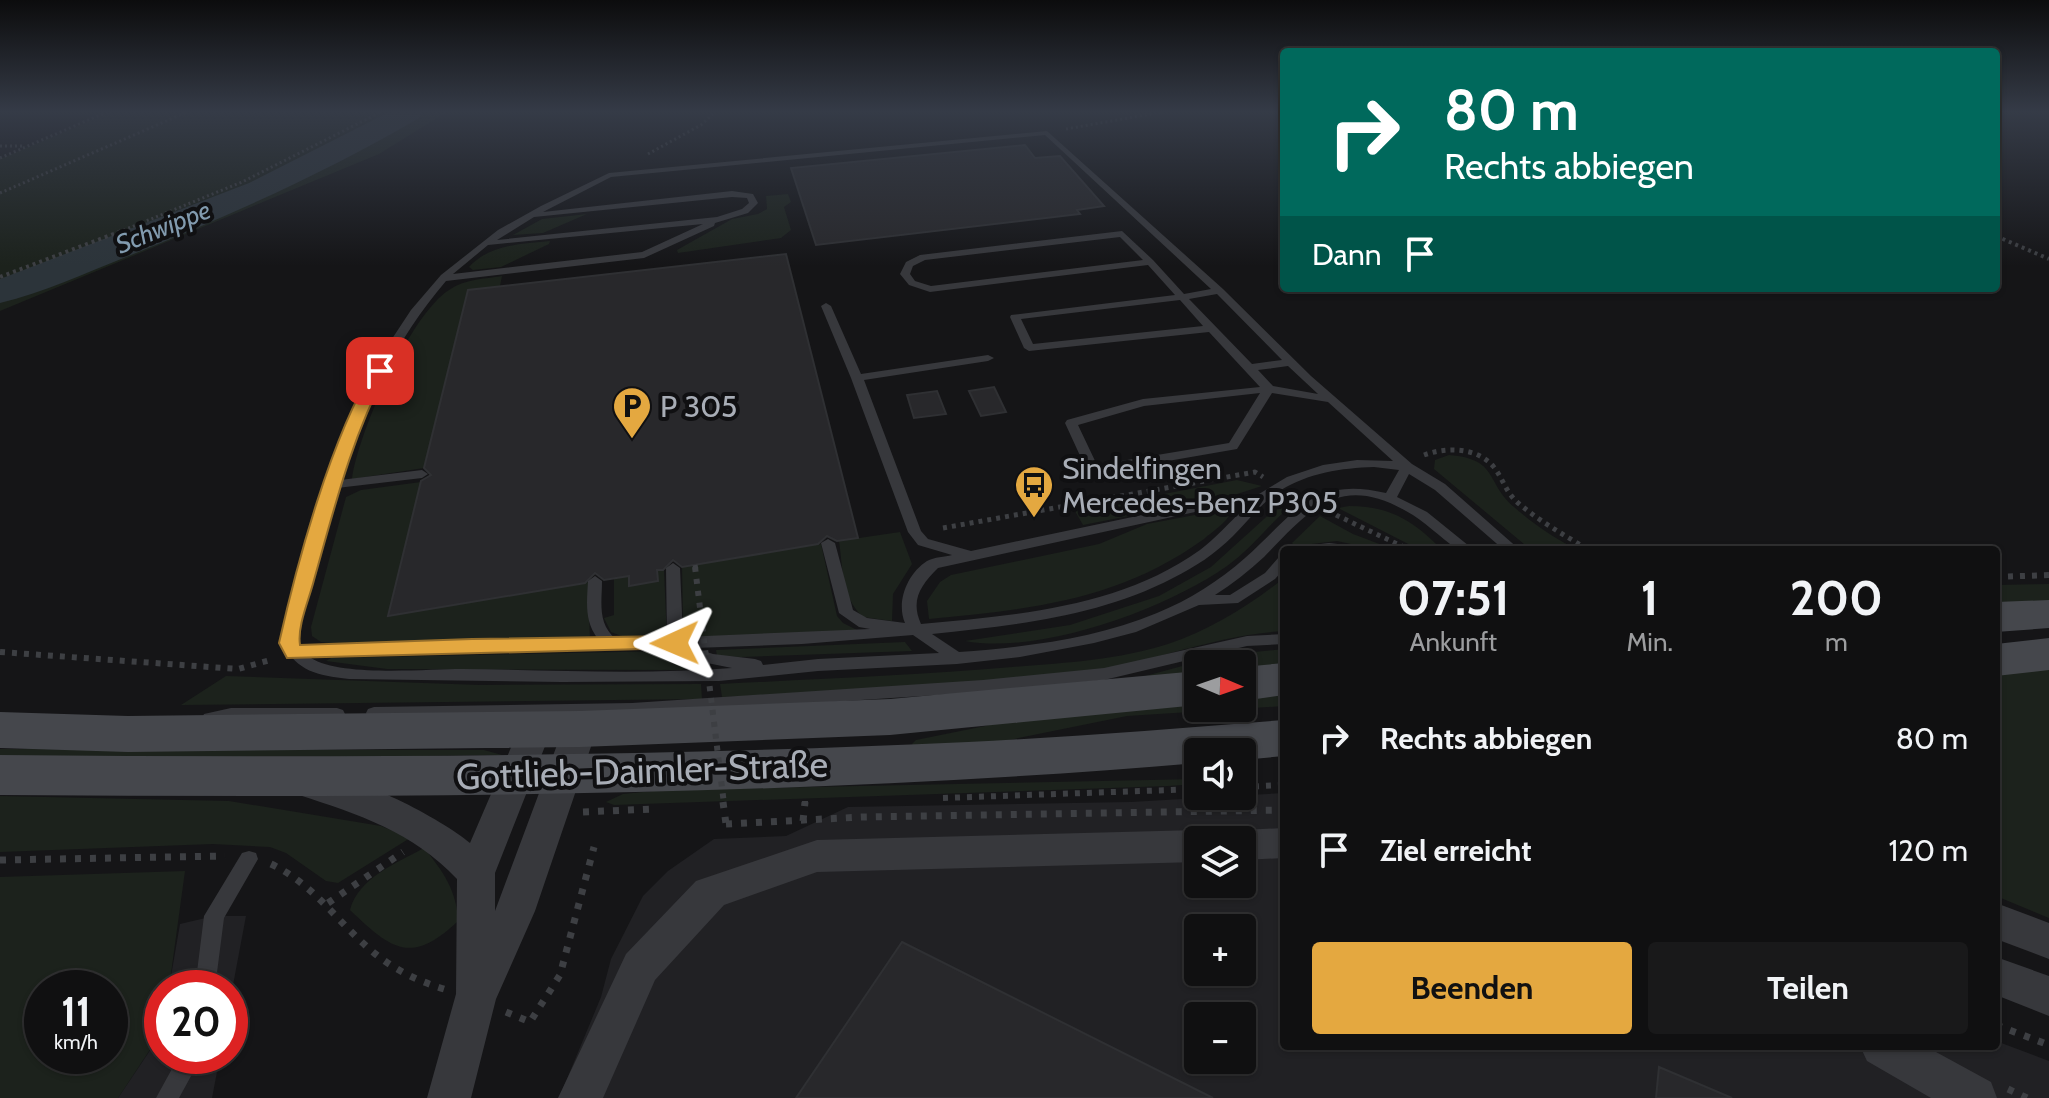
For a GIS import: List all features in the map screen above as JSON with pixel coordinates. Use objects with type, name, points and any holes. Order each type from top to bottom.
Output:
[{"type":"main road","points":[[2000,617],[2049,614]]},
{"type":"main road","points":[[2000,660],[2049,654]]},
{"type":"main road","points":[[1256,682],[1280,679]]},
{"type":"main road","name":"Gottlieb-Daimler-Straße","points":[[0,775],[287,778],[514,774],[557,762],[890,717],[1184,689]]},
{"type":"main road","name":"Gottlieb-Daimler-Straße","points":[[0,730],[128,734],[557,762],[969,761],[1280,738]]},
{"type":"street","points":[[449,1098],[475,999],[515,911],[557,762]]},
{"type":"street","points":[[475,999],[476,873],[514,774]]},
{"type":"street","points":[[287,778],[391,810],[431,833],[460,855],[476,873]]},
{"type":"street","points":[[1256,844],[1280,843]]},
{"type":"street","points":[[580,1098],[640,967],[710,893],[817,856],[1184,846]]},
{"type":"street","points":[[2000,923],[2049,941]]},
{"type":"street","points":[[2000,978],[2049,996]]},
{"type":"street","points":[[1889,1050],[1975,1098]]},
{"type":"lane","points":[[732,163],[609,175],[486,243],[444,278],[393,347],[366,396],[332,485],[294,619],[289,643],[295,653],[315,668],[366,673],[547,676],[723,675],[778,667],[957,658],[1082,641],[1131,628],[1196,600],[1250,562],[1294,516],[1332,495],[1356,492],[1390,497],[1408,504],[1462,546]]},
{"type":"lane","points":[[1079,163],[1219,291],[1290,362],[1407,467],[1440,487],[1508,546]]},
{"type":"lane","points":[[444,278],[644,255],[718,220],[745,211],[754,203],[750,196],[709,196],[532,215]]},
{"type":"lane","points":[[486,243],[718,220]]},
{"type":"lane","points":[[1150,262],[930,289],[912,283],[905,274],[909,264],[923,257],[1153,232]]},
{"type":"lane","points":[[1122,234],[1269,389]]},
{"type":"lane","points":[[1212,328],[1029,348],[1015,317],[1219,291]]},
{"type":"lane","points":[[826,306],[857,378],[915,532],[923,542],[968,555]]},
{"type":"lane","points":[[857,378],[988,358]]},
{"type":"lane","points":[[1251,368],[1290,362]]},
{"type":"lane","points":[[1269,389],[1233,446],[1093,470],[1071,423],[1143,403],[1269,389],[1331,399]]},
{"type":"lane","points":[[295,653],[857,637],[1005,623],[1058,614],[1132,591],[1197,558],[1279,486],[1336,468],[1367,463],[1407,467]]},
{"type":"lane","points":[[1390,497],[1407,467]]},
{"type":"lane","points":[[332,485],[422,474]]},
{"type":"lane","points":[[957,658],[916,630],[908,618],[908,601],[914,583],[933,564],[1218,503],[1262,498]]},
{"type":"lane","points":[[828,543],[846,613],[864,623],[916,630]]},
{"type":"lane","points":[[1196,600],[1233,600],[1270,576],[1280,565]]},
{"type":"lane","points":[[673,568],[675,643],[686,652],[711,660],[778,667]]},
{"type":"lane","points":[[595,581],[595,626],[600,636],[613,644]]},
{"type":"lane","points":[[128,734],[231,714],[632,709],[983,686],[1104,674],[1247,641],[1280,639]]},
{"type":"lane","points":[[207,970],[214,916],[249,859]]},
{"type":"lane","points":[[167,1098],[181,1074]]},
{"type":"path","points":[[0,193],[69,163]]},
{"type":"path","points":[[0,277],[209,196],[284,163]]},
{"type":"path","points":[[609,175],[631,163]]},
{"type":"path","points":[[2000,238],[2049,259]]},
{"type":"path","points":[[1407,467],[1435,450],[1460,450],[1484,459],[1494,466],[1505,491],[1520,505],[1582,546]]},
{"type":"path","points":[[695,565],[726,824],[863,817],[1280,810]]},
{"type":"path","points":[[2000,577],[2049,575]]},
{"type":"path","points":[[0,652],[238,669],[295,653]]},
{"type":"path","points":[[557,762],[667,808]]},
{"type":"path","points":[[1256,786],[1280,785]]},
{"type":"path","points":[[933,798],[1184,789]]},
{"type":"path","points":[[803,821],[805,801]]},
{"type":"path","points":[[790,802],[821,801]]},
{"type":"path","points":[[713,806],[728,805]]},
{"type":"path","points":[[328,903],[431,833]]},
{"type":"path","points":[[0,860],[222,855],[272,864],[293,874],[328,903],[376,955],[417,981],[475,999],[530,1022],[560,975],[594,847]]},
{"type":"path","points":[[2000,1027],[2049,1045]]},
{"type":"shaded area","points":[[0,163],[357,163],[0,311]]},
{"type":"shaded area","points":[[788,194],[791,202],[784,207],[791,230],[781,238],[678,253],[677,250],[732,219],[767,209],[766,196]]},
{"type":"shaded area","points":[[587,214],[543,233],[513,235],[542,219]]},
{"type":"shaded area","points":[[550,241],[501,267],[473,270],[469,267],[496,249]]},
{"type":"shaded area","points":[[502,276],[500,286],[468,290],[424,468],[352,479],[375,406],[418,324],[434,303],[455,286]]},
{"type":"shaded area","points":[[1449,455],[1476,461],[1514,507],[1571,546],[1527,546],[1434,469],[1435,460]]},
{"type":"shaded area","points":[[1237,480],[1262,486],[1231,496],[1083,525],[1075,511]]},
{"type":"shaded area","points":[[421,482],[388,615],[588,582],[590,640],[350,646],[321,642],[312,636],[311,627],[346,497],[361,490]]},
{"type":"shaded area","points":[[1286,499],[1294,503],[1236,559],[1171,598],[1102,625],[1065,635],[996,644],[965,641],[1070,625],[1159,596],[1211,567]]},
{"type":"shaded area","points":[[1364,507],[1389,512],[1411,523],[1438,546],[1412,546],[1338,508]]},
{"type":"shaded area","points":[[1232,508],[1217,529],[1172,560],[1106,589],[1038,606],[929,619],[927,601],[940,582],[951,575],[1099,544],[1147,524]]},
{"type":"shaded area","points":[[1320,516],[1353,534],[1384,546],[1360,546],[1337,541],[1295,546],[1292,543]]},
{"type":"shaded area","points":[[900,532],[912,564],[893,594],[892,621],[863,617],[847,591],[839,541]]},
{"type":"shaded area","points":[[821,544],[837,616],[843,623],[859,631],[689,639],[683,621],[682,567]]},
{"type":"shaded area","points":[[664,570],[667,639],[632,640],[611,632],[604,618],[614,615],[614,578],[629,576],[630,586],[658,581],[657,571]]},
{"type":"shaded area","points":[[1280,581],[1280,631],[1231,638],[1101,670],[943,687],[722,697],[720,684],[976,670],[1130,654],[1199,632]]},
{"type":"shaded area","points":[[2049,584],[2049,602],[2000,604],[2000,585]]},
{"type":"shaded area","points":[[905,642],[912,651],[741,657],[717,656],[716,650]]},
{"type":"shaded area","points":[[1280,649],[1280,665],[1256,668],[1256,652]]},
{"type":"shaded area","points":[[667,651],[692,667],[681,670],[387,669],[326,661],[331,658]]},
{"type":"shaded area","points":[[1184,666],[1184,675],[1138,678]]},
{"type":"shaded area","points":[[2049,668],[2049,918],[2000,898],[2000,674]]},
{"type":"shaded area","points":[[226,676],[480,685],[701,684],[702,699],[181,705]]},
{"type":"shaded area","points":[[1280,694],[1280,706],[1256,708],[1256,697]]},
{"type":"shaded area","points":[[1184,705],[1184,712],[1127,716],[999,742],[914,748],[912,744],[916,740],[995,724]]},
{"type":"shaded area","points":[[0,749],[484,750],[502,755],[0,761]]},
{"type":"shaded area","points":[[1184,779],[1184,785],[1168,786],[614,805],[606,802],[623,794],[663,790]]},
{"type":"shaded area","points":[[1280,793],[1280,1050],[2000,1050],[2000,1043],[2049,1061],[2049,1098],[559,1098],[601,997],[611,959],[643,896],[668,871],[714,839],[786,836],[848,807],[1184,799],[1184,810],[1256,810],[1256,795]]},
{"type":"shaded area","points":[[0,796],[229,801],[381,826],[410,838],[338,883],[326,881],[286,853],[270,847],[213,844],[0,852]]},
{"type":"shaded area","points":[[424,848],[448,882],[458,921],[427,944],[414,948],[402,947],[378,934],[350,910],[354,899],[370,880]]},
{"type":"shaded area","points":[[185,871],[171,970],[144,970],[144,1059],[118,1098],[0,1098],[0,877]]},
{"type":"shaded area","points":[[214,916],[246,916],[236,970],[172,970],[180,924]]},
{"type":"shaded area","points":[[144,1059],[144,1074],[217,1074],[212,1098],[118,1098]]},
{"type":"building","points":[[839,163],[1066,163],[1104,206],[1077,210],[1080,214],[816,245],[791,168]]},
{"type":"building","name":"P 305","points":[[786,254],[858,538],[837,541],[827,536],[818,544],[682,567],[673,560],[663,570],[657,570],[658,581],[629,586],[629,576],[604,580],[595,573],[585,583],[388,616],[421,481],[431,475],[424,468],[468,290]]},
{"type":"building","points":[[994,387],[1006,412],[981,416],[969,391]]},
{"type":"building","points":[[937,391],[946,414],[914,418],[907,395]]},
{"type":"building","points":[[902,942],[1213,1098],[796,1098]]},
{"type":"building","points":[[1659,1067],[1732,1098],[1656,1098]]},
{"type":"waterway","name":"Schwippe","points":[[0,292],[209,212],[316,163]]},
{"type":"place","name":"P 305","points":[[632,440]]},
{"type":"place","name":"Sindelfingen Mercedes-Benz P305","points":[[1034,519]]},
{"type":"route","points":[[380,371],[347,441],[332,485],[294,619],[289,643],[295,653],[675,643]]}]
